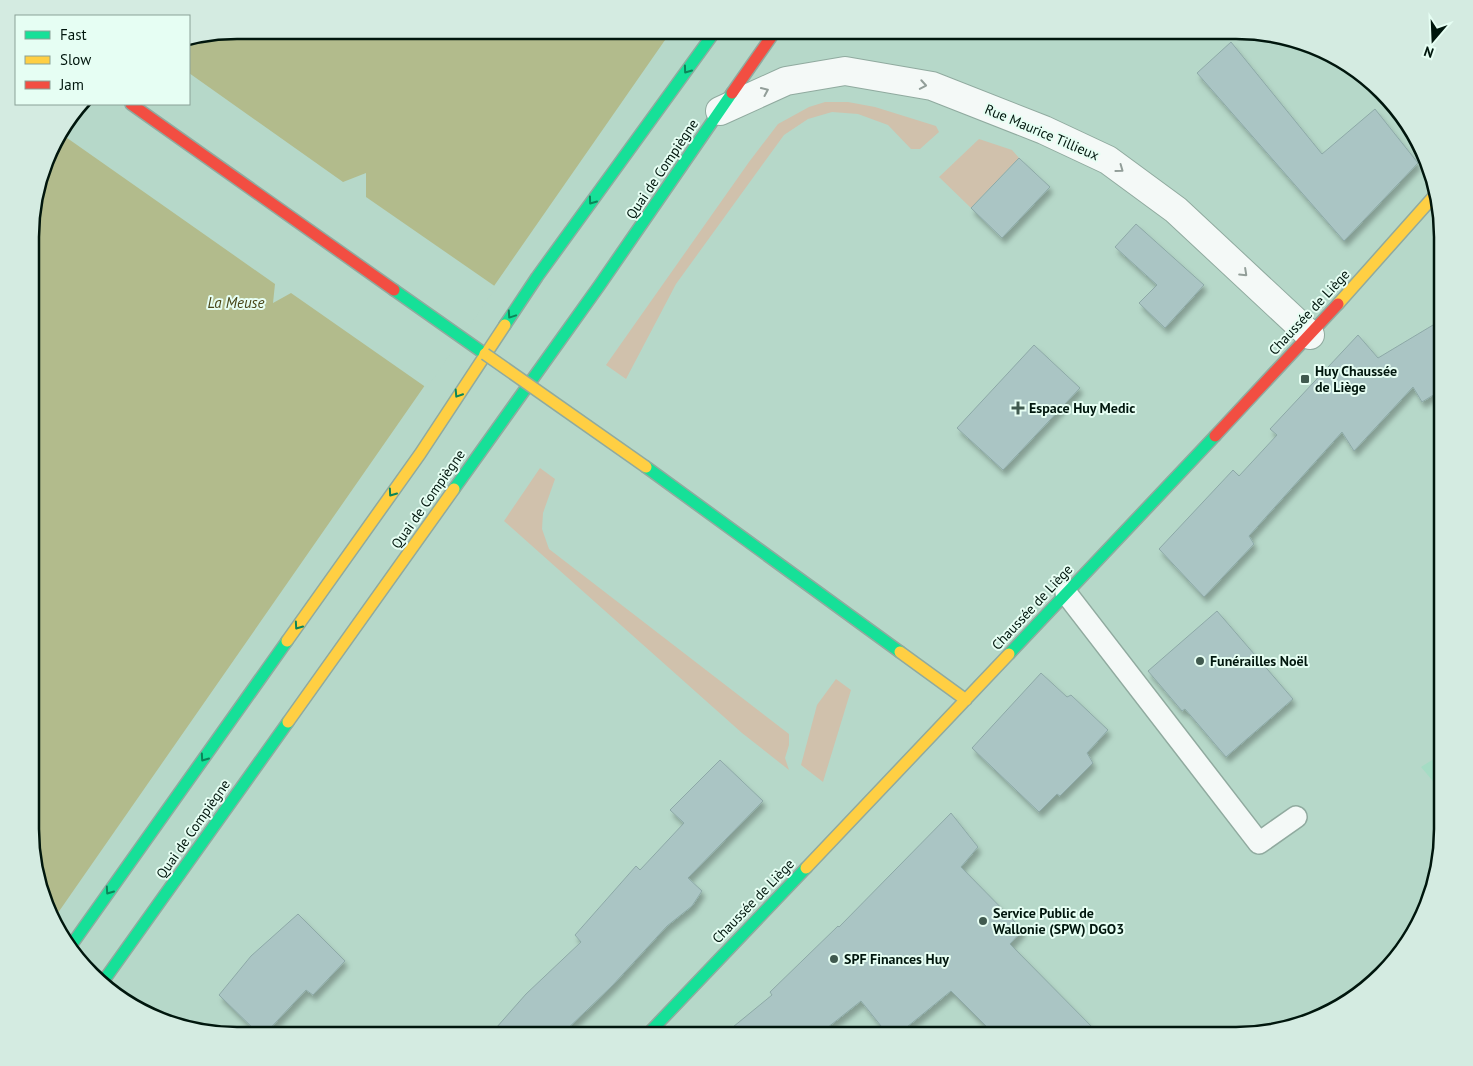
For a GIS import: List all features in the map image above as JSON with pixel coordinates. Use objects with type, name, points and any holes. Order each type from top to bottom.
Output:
[{"type":"main road","points":[[74,942],[420,454],[537,277],[709,39]]},
{"type":"main road","name":"Quai de Compiègne","points":[[106,978],[599,286],[770,39]]},
{"type":"main road","points":[[132,105],[646,467],[966,700]]},
{"type":"main road","name":"Chaussée de Liège","points":[[655,1027],[966,700],[1310,334],[1430,200]]},
{"type":"street","name":"Rue Maurice Tillieux","points":[[720,111],[786,81],[845,72],[932,86],[1044,130],[1108,160],[1176,210],[1310,334]]},
{"type":"lane","points":[[1066,593],[1259,843],[1296,817]]},
{"type":"shaded area","points":[[825,102],[848,102],[875,107],[936,126],[939,132],[920,149],[911,149],[888,125],[858,114],[832,112],[808,119],[784,135],[676,284],[626,379],[606,365],[749,162],[778,124],[809,107]]},
{"type":"shaded area","points":[[979,139],[1012,150],[1019,158],[971,208],[939,177]]},
{"type":"shaded area","points":[[540,468],[555,479],[543,513],[542,529],[549,549],[789,734],[789,745],[785,758],[789,770],[742,733],[504,521]]},
{"type":"shaded area","points":[[836,679],[851,690],[823,782],[801,765],[817,705]]},
{"type":"shaded area","points":[[1434,759],[1434,782],[1421,767]]},
{"type":"water","name":"La Meuse","points":[[666,39],[58,913],[45,881],[39,842],[39,224],[45,185],[49,173],[59,149],[72,127],[89,105],[190,105],[190,44],[211,40]]},
{"type":"pier","points":[[190,74],[343,182],[366,173],[366,197],[496,287],[427,388],[291,293],[273,303],[275,284],[66,137],[88,106],[190,105]]},
{"type":"building","points":[[1231,42],[1322,154],[1375,109],[1418,163],[1344,241],[1197,73]]},
{"type":"building","points":[[1019,158],[1050,187],[1002,238],[971,208]]},
{"type":"building","points":[[1136,224],[1204,285],[1165,328],[1139,303],[1157,285],[1115,247]]},
{"type":"building","points":[[1434,324],[1434,395],[1422,402],[1413,387],[1354,451],[1342,432],[1249,536],[1254,544],[1204,597],[1159,549],[1233,470],[1239,476],[1277,435],[1270,429],[1358,335],[1378,358]]},
{"type":"building","name":"Espace Huy Medic","points":[[1034,345],[1080,388],[1003,470],[957,428]]},
{"type":"building","points":[[1217,611],[1293,699],[1226,757],[1185,709],[1182,711],[1148,671]]},
{"type":"building","points":[[1041,673],[1067,697],[1071,695],[1108,730],[1087,753],[1093,763],[1060,796],[1057,794],[1039,812],[972,748]]},
{"type":"building","points":[[720,760],[763,801],[688,878],[702,891],[692,906],[667,926],[612,986],[569,1027],[497,1027],[526,994],[581,942],[575,935],[636,866],[640,870],[684,823],[670,810]]},
{"type":"building","points":[[951,813],[978,847],[961,867],[1023,930],[1010,944],[1092,1027],[987,1027],[951,991],[907,1027],[882,1027],[861,1001],[828,1027],[733,1027],[772,995],[770,992],[839,927]]},
{"type":"building","points":[[298,914],[345,961],[313,995],[306,990],[271,1027],[252,1027],[219,995],[251,956]]},
{"type":"traffic: fast","points":[[505,325],[537,277],[709,39]]},
{"type":"traffic: fast","points":[[454,489],[599,286],[732,93]]},
{"type":"traffic: fast","points":[[394,290],[485,354]]},
{"type":"traffic: fast","points":[[1009,654],[1215,436]]},
{"type":"traffic: fast","points":[[646,467],[900,652]]},
{"type":"traffic: fast","points":[[74,942],[287,641]]},
{"type":"traffic: fast","points":[[106,978],[288,722]]},
{"type":"traffic: fast","points":[[655,1027],[806,868]]},
{"type":"traffic: slow","points":[[1338,304],[1430,200]]},
{"type":"traffic: slow","points":[[287,641],[420,454],[505,325]]},
{"type":"traffic: slow","points":[[485,354],[646,467]]},
{"type":"traffic: slow","points":[[288,722],[454,489]]},
{"type":"traffic: slow","points":[[900,652],[966,700]]},
{"type":"traffic: slow","points":[[806,868],[1009,654]]},
{"type":"traffic: jam","points":[[732,93],[770,39]]},
{"type":"traffic: jam","points":[[132,105],[394,290]]},
{"type":"traffic: jam","points":[[1215,436],[1338,304]]},
{"type":"place","name":"Huy Chaussée de Liège","points":[[1305,379]]},
{"type":"place","name":"Espace Huy Medic","points":[[1018,408]]},
{"type":"place","name":"Funérailles Noël","points":[[1200,661]]},
{"type":"place","name":"Service Public de Wallonie (SPW) DGO3","points":[[983,921]]},
{"type":"place","name":"SPF Finances Huy","points":[[834,959]]}]
